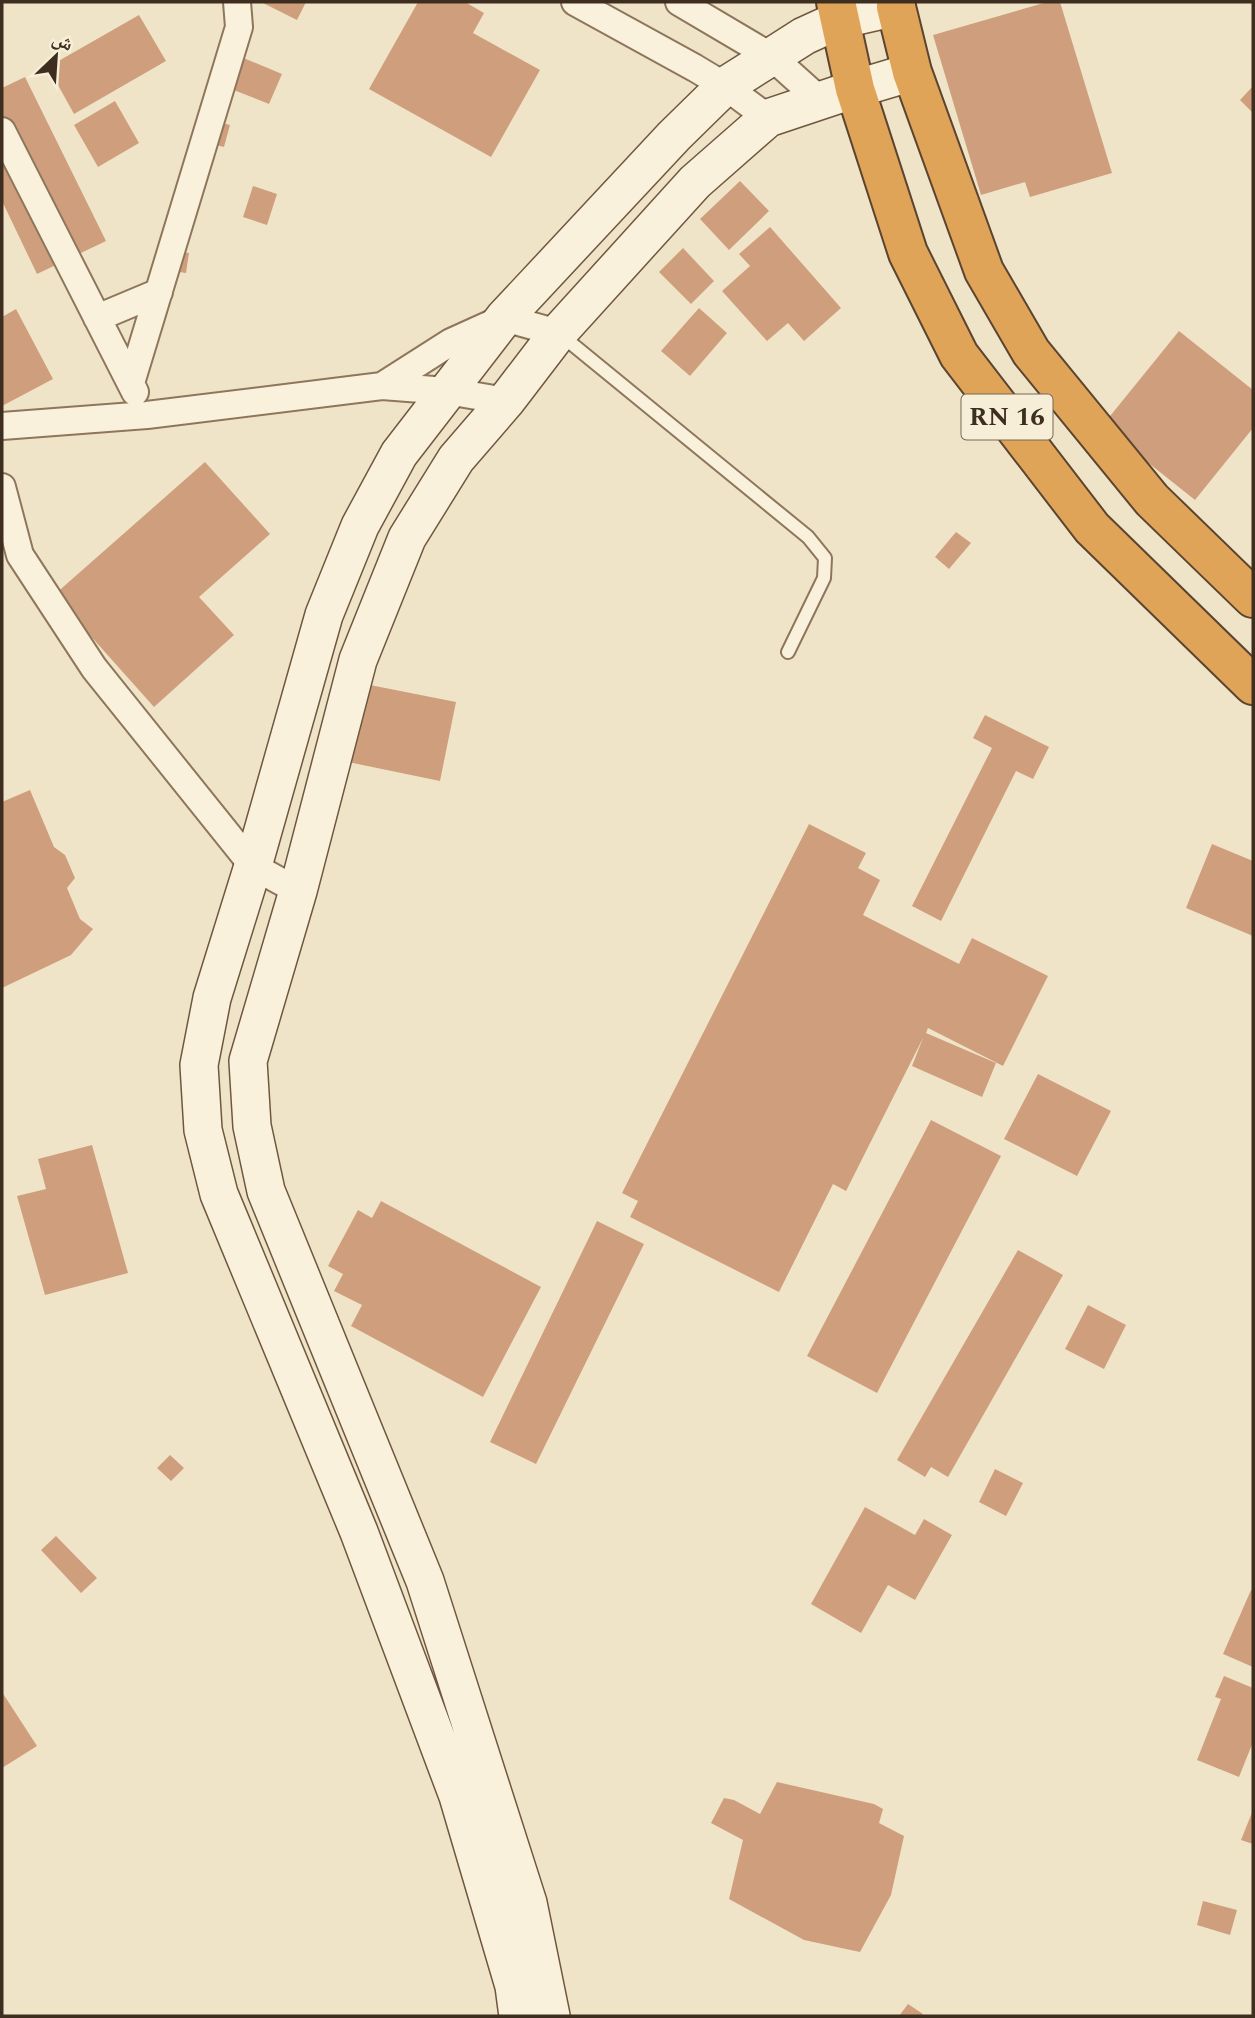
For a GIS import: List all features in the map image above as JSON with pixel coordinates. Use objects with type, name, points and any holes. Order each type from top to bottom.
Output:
[{"type":"highway","name":"RN 16","points":[[896,4],[912,72],[984,271],[1031,352],[1152,500],[1253,597]]},
{"type":"highway","name":"RN 16","points":[[838,11],[838,95],[908,253],[959,355],[1092,528],[1253,685]]},
{"type":"street","points":[[131,383],[239,27],[237,2]]},
{"type":"street","points":[[575,2],[724,86],[768,118]]},
{"type":"street","points":[[679,2],[838,95]]},
{"type":"street","points":[[518,2016],[514,1986],[458,1796],[359,1532],[219,1194],[203,1130],[199,1065],[212,998],[253,866],[324,615],[360,526],[399,454],[504,318],[724,86],[804,36],[838,11],[896,4]]},
{"type":"street","points":[[551,2016],[528,1903],[425,1581],[266,1191],[252,1126],[248,1061],[298,891],[358,660],[407,538],[456,459],[506,401],[558,333],[695,182],[768,118],[912,72]]},
{"type":"street","points":[[2,131],[147,415]]},
{"type":"street","points":[[97,318],[159,292]]},
{"type":"street","points":[[382,386],[452,342],[504,318],[558,333]]},
{"type":"street","points":[[2,426],[147,415],[382,386],[447,391],[506,401]]},
{"type":"street","points":[[2,487],[11,556],[94,668],[253,866],[298,891]]},
{"type":"lane","points":[[558,333],[808,537],[825,558],[824,578],[788,652]]},
{"type":"building","points":[[261,2],[306,2],[297,20]]},
{"type":"building","points":[[418,2],[465,2],[484,13],[473,33],[540,70],[491,157],[369,89]]},
{"type":"building","points":[[1047,2],[1060,2],[1112,173],[1030,197],[1025,182],[981,195],[933,35]]},
{"type":"building","points":[[139,15],[166,61],[74,114],[48,67]]},
{"type":"building","points":[[227,51],[282,74],[269,104],[231,89]]},
{"type":"building","points":[[25,77],[106,241],[37,274],[2,201],[2,88]]},
{"type":"building","points":[[1253,86],[1253,113],[1240,100]]},
{"type":"building","points":[[115,101],[139,143],[98,167],[74,125]]},
{"type":"building","points":[[200,117],[230,125],[224,147],[194,139]]},
{"type":"building","points":[[740,181],[769,211],[729,250],[700,219]]},
{"type":"building","points":[[253,186],[277,194],[267,225],[243,217]]},
{"type":"building","points":[[770,227],[841,308],[804,341],[788,323],[767,341],[722,291],[750,266],[739,254]]},
{"type":"building","points":[[683,248],[714,281],[691,304],[659,272]]},
{"type":"building","points":[[162,249],[189,253],[186,273],[159,269]]},
{"type":"building","points":[[699,308],[727,333],[690,376],[661,351]]},
{"type":"building","points":[[16,309],[53,379],[2,406],[2,317]]},
{"type":"building","points":[[1179,331],[1253,390],[1253,428],[1195,500],[1102,426]]},
{"type":"building","points":[[205,462],[270,534],[199,597],[234,635],[154,707],[54,595]]},
{"type":"building","points":[[956,532],[971,543],[949,569],[935,557]]},
{"type":"building","points":[[365,684],[456,702],[440,781],[348,762]]},
{"type":"building","points":[[985,715],[1049,747],[1033,779],[1016,771],[941,921],[912,906],[992,748],[973,738]]},
{"type":"building","points":[[30,790],[54,847],[65,855],[75,878],[67,888],[80,919],[93,929],[71,955],[2,988],[2,802]]},
{"type":"building","points":[[809,824],[866,853],[858,868],[880,880],[863,915],[959,964],[972,938],[1048,976],[1003,1066],[928,1028],[926,1033],[996,1063],[982,1097],[912,1066],[923,1038],[846,1191],[833,1184],[779,1292],[630,1217],[638,1201],[622,1193]]},
{"type":"building","points":[[1212,844],[1253,861],[1253,936],[1186,908]]},
{"type":"building","points":[[1038,1074],[1111,1111],[1077,1176],[1004,1139]]},
{"type":"building","points":[[931,1120],[1001,1156],[877,1393],[807,1356]]},
{"type":"building","points":[[92,1145],[128,1273],[45,1295],[17,1196],[46,1189],[38,1159]]},
{"type":"building","points":[[381,1201],[541,1287],[483,1397],[351,1326],[362,1305],[334,1291],[343,1274],[328,1266],[358,1210],[372,1218]]},
{"type":"building","points":[[597,1221],[644,1244],[536,1464],[490,1442]]},
{"type":"building","points":[[1018,1250],[1063,1275],[948,1477],[931,1467],[925,1477],[897,1460]]},
{"type":"building","points":[[1088,1305],[1126,1325],[1104,1369],[1065,1349]]},
{"type":"building","points":[[170,1455],[184,1468],[171,1481],[157,1468]]},
{"type":"building","points":[[995,1469],[1023,1483],[1006,1516],[979,1502]]},
{"type":"building","points":[[865,1507],[915,1535],[924,1519],[952,1535],[915,1600],[888,1585],[861,1633],[811,1604]]},
{"type":"building","points":[[56,1536],[97,1578],[81,1593],[41,1550]]},
{"type":"building","points":[[1251,1590],[1253,1591],[1253,1667],[1223,1654]]},
{"type":"building","points":[[1224,1676],[1253,1688],[1253,1742],[1239,1777],[1197,1760],[1221,1699],[1215,1697]]},
{"type":"building","points":[[2,1692],[37,1746],[2,1768]]},
{"type":"building","points":[[777,1782],[874,1804],[883,1809],[879,1823],[904,1836],[891,1895],[860,1952],[804,1940],[729,1899],[743,1840],[711,1823],[724,1798],[734,1800],[760,1814]]},
{"type":"building","points":[[1253,1810],[1253,1844],[1241,1840]]},
{"type":"building","points":[[1203,1901],[1237,1910],[1230,1935],[1197,1925]]},
{"type":"building","points":[[908,2004],[923,2014],[899,2016]]}]
